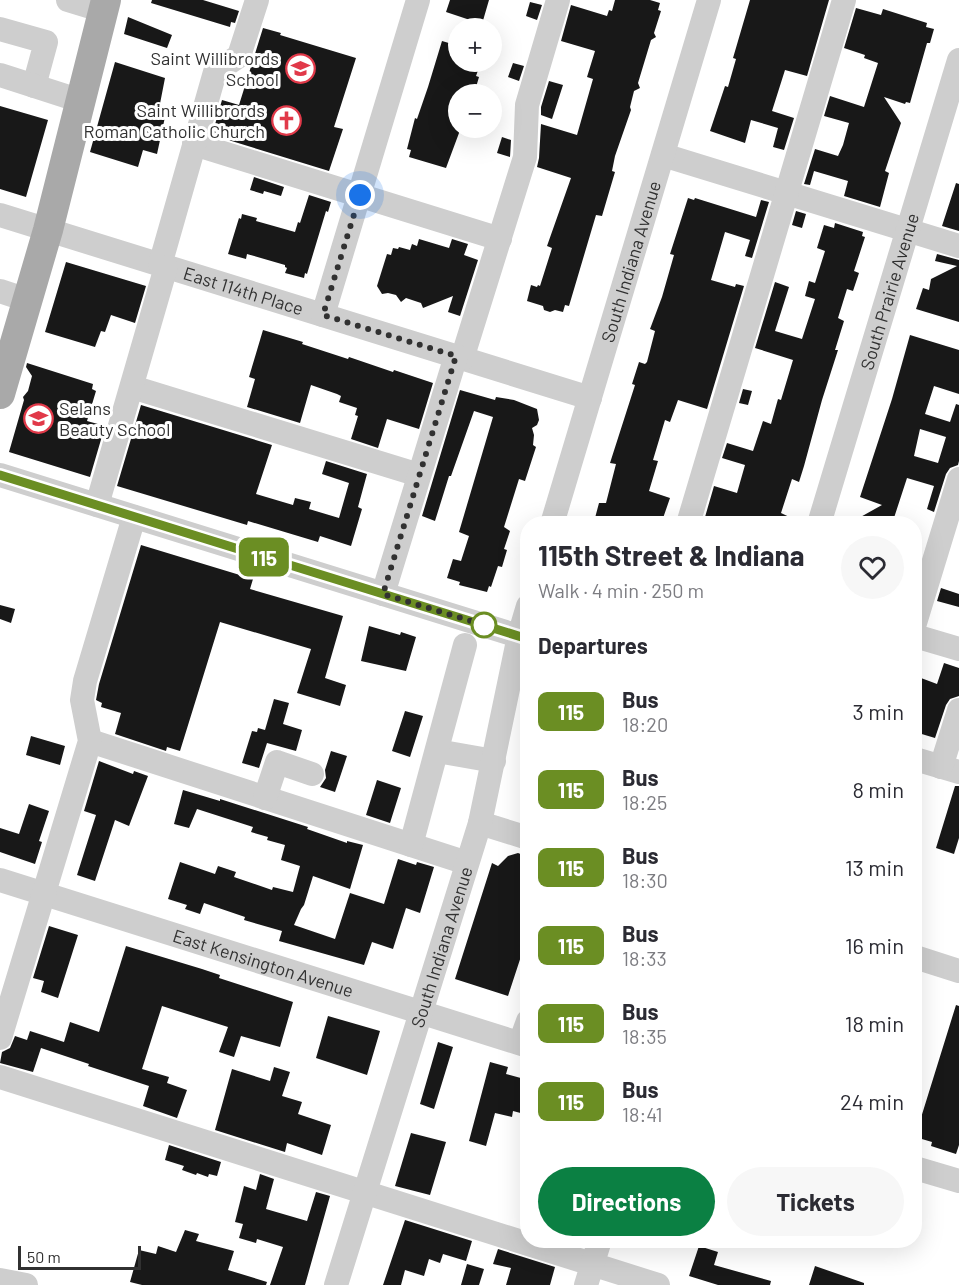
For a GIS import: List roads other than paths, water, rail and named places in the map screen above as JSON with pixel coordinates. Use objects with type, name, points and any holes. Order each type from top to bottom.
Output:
[{"type":"main road","points":[[0,393],[14,295],[48,230],[105,5]]},
{"type":"street","points":[[68,0],[105,5]]},
{"type":"street","points":[[97,505],[132,387],[194,144],[215,72],[239,57],[257,0]]},
{"type":"street","points":[[323,315],[418,0]]},
{"type":"street","points":[[383,594],[419,475],[500,239],[525,157],[527,105],[558,0]]},
{"type":"street","name":"South Indiana Avenue","points":[[554,516],[709,0]]},
{"type":"street","points":[[690,516],[844,0]]},
{"type":"street","points":[[0,29],[46,42],[34,86]]},
{"type":"street","name":"South Prairie Avenue","points":[[821,516],[959,60]]},
{"type":"street","points":[[0,75],[81,101]]},
{"type":"street","points":[[194,144],[500,239]]},
{"type":"street","points":[[663,155],[959,246]]},
{"type":"street","name":"East 114th Place","points":[[0,215],[590,398]]},
{"type":"street","points":[[132,387],[419,475]]},
{"type":"street","points":[[0,475],[520,637]]},
{"type":"street","points":[[922,615],[959,479]]},
{"type":"street","points":[[0,1038],[90,741],[82,700],[85,681],[134,517]]},
{"type":"street","points":[[922,639],[959,650]]},
{"type":"street","points":[[411,845],[465,645]]},
{"type":"street","name":"South Indiana Avenue","points":[[336,1285],[480,823],[520,651]]},
{"type":"street","points":[[922,761],[950,770],[959,710]]},
{"type":"street","points":[[90,741],[467,862]]},
{"type":"street","points":[[437,751],[494,761]]},
{"type":"street","points":[[265,798],[277,762],[312,774]]},
{"type":"street","points":[[480,823],[520,834]]},
{"type":"street","name":"East Kensington Avenue","points":[[0,880],[520,1044]]},
{"type":"street","points":[[922,959],[959,971]]},
{"type":"street","points":[[0,1077],[364,1192],[589,1275],[658,1285]]},
{"type":"street","points":[[922,1169],[959,1181]]},
{"type":"street","points":[[589,1275],[597,1248]]},
{"type":"street","points":[[0,1273],[25,1285]]},
{"type":"street","points":[[0,1280],[25,1285]]},
{"type":"place","name":"Saint Willibrords School","points":[[300,68]]},
{"type":"place","name":"Saint Willibrords Roman Catholic Church","points":[[286,120]]},
{"type":"place","name":"Selans Beauty School","points":[[38,418]]}]
